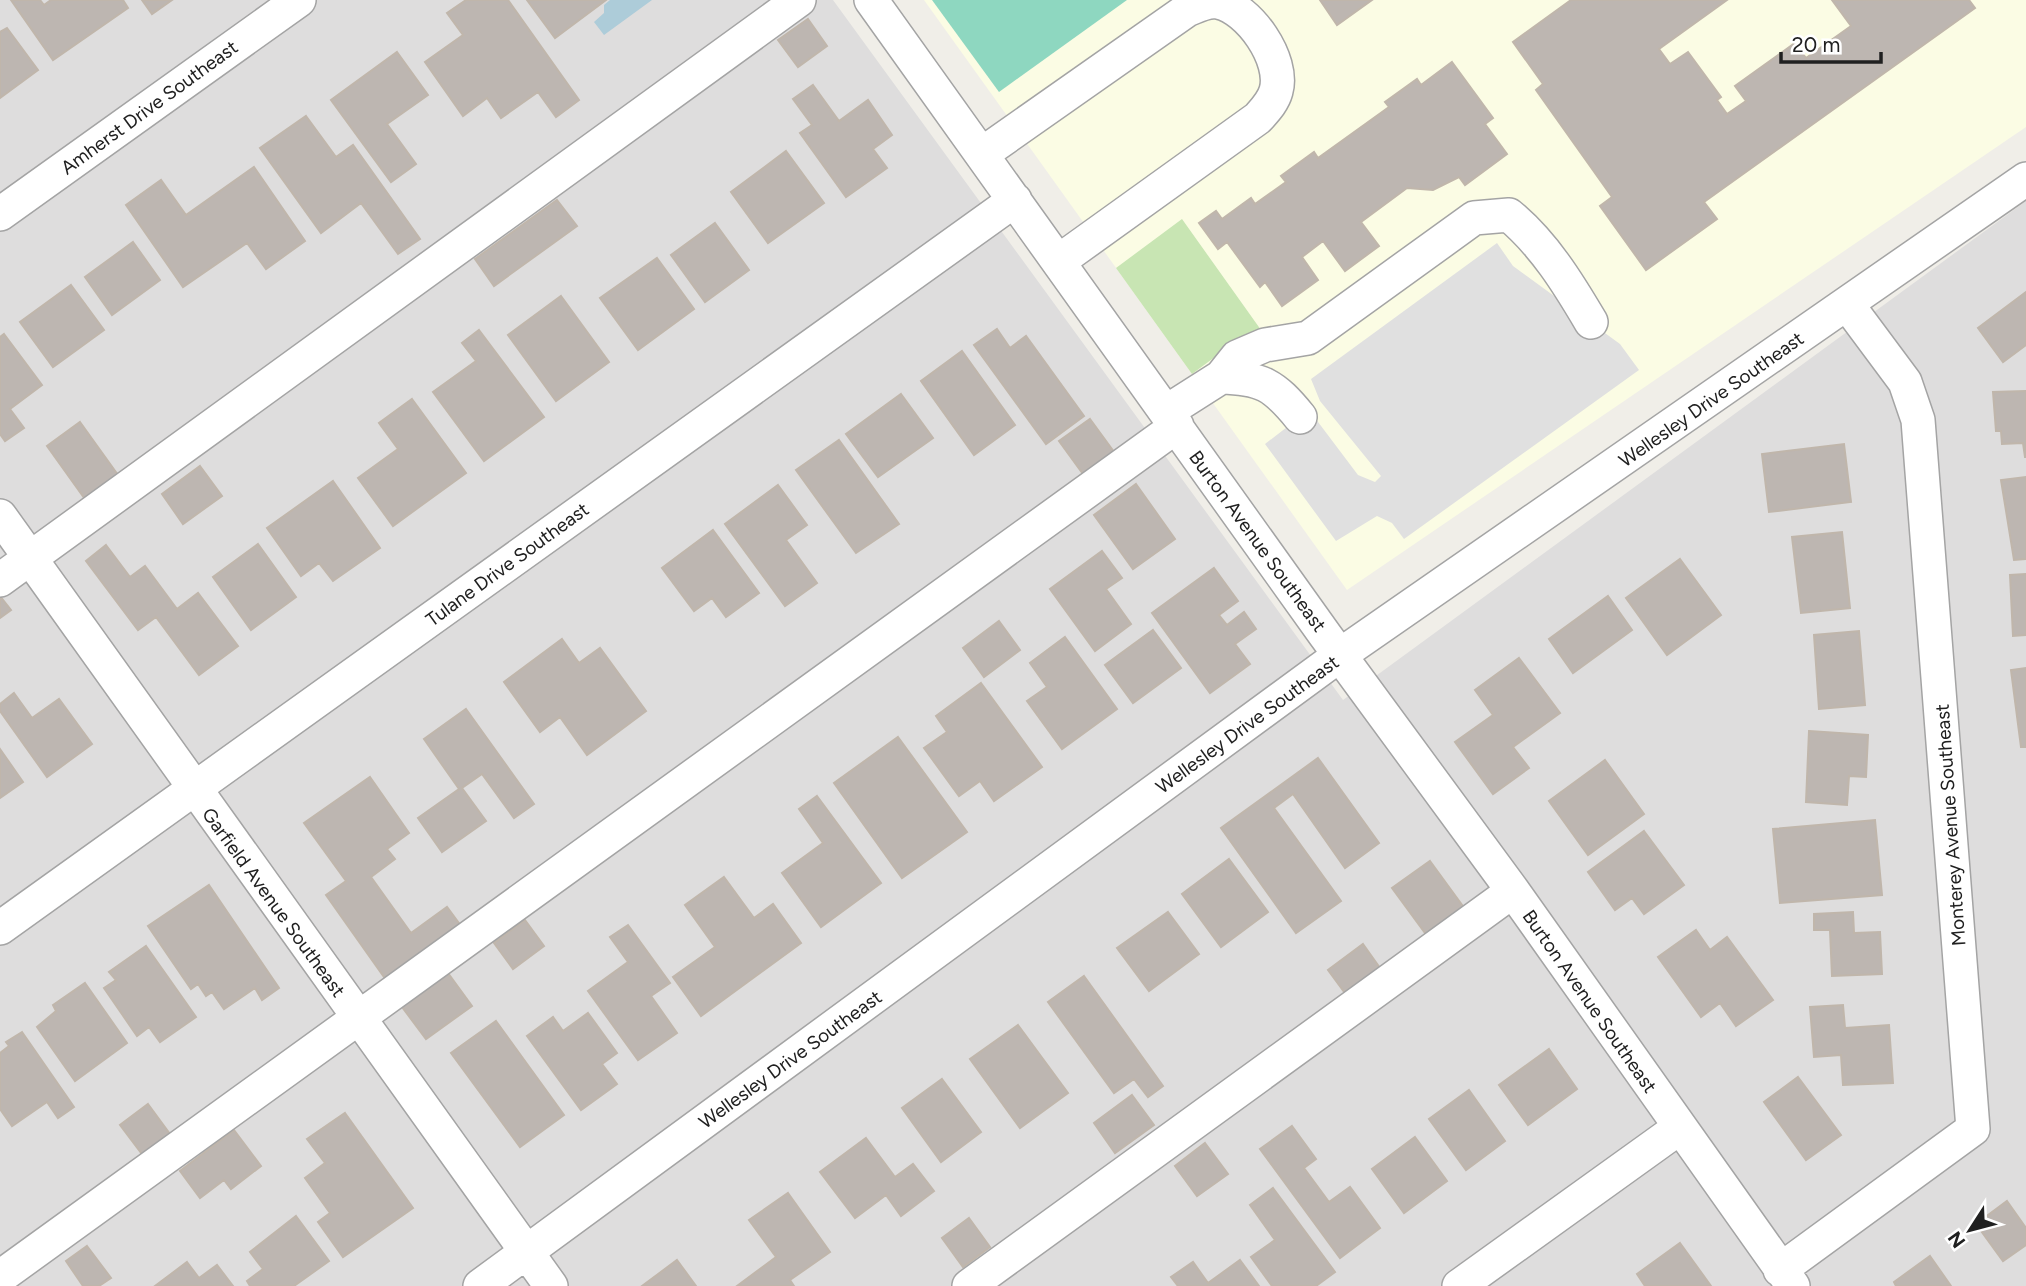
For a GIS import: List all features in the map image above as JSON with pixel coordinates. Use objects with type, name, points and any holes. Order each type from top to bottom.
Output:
[{"type":"street","name":"Amherst Drive Southeast","points":[[0,214],[299,0]]},
{"type":"street","points":[[0,580],[799,0]]},
{"type":"street","name":"Burton Avenue Southeast","points":[[872,0],[1340,655],[1513,891],[1786,1278]]},
{"type":"street","points":[[982,154],[1187,10],[1202,3],[1217,1],[1230,6],[1244,16],[1259,36],[1272,55],[1276,72],[1277,90],[1264,112],[1059,261]]},
{"type":"street","name":"Wellesley Drive Southeast","points":[[480,1286],[1340,655],[2026,179]]},
{"type":"street","name":"Tulane Drive Southeast","points":[[0,928],[1015,200]]},
{"type":"street","points":[[0,1278],[358,1018],[1171,419],[1221,377],[1237,357],[1265,345],[1308,338],[1474,218],[1509,215],[1529,232],[1539,269],[1591,322]]},
{"type":"street","name":"Monterey Avenue Southeast","points":[[1786,1278],[1973,1129],[1918,420],[1905,382],[1847,304]]},
{"type":"street","points":[[1221,377],[1247,377],[1269,384],[1300,417]]},
{"type":"street","name":"Garfield Avenue Southeast","points":[[0,516],[551,1286]]},
{"type":"street","points":[[969,1286],[1513,891]]},
{"type":"street","points":[[1459,1286],[1679,1128]]},
{"type":"shaded area","points":[[0,0],[833,0],[1343,700],[2026,201],[2026,1286],[0,1286]]},
{"type":"shaded area","points":[[924,0],[2026,0],[2026,127],[1347,590]]},
{"type":"shaded area","points":[[1497,243],[1513,266],[1620,344],[1639,370],[1404,539],[1392,523],[1377,516],[1336,541],[1265,444],[1309,410],[1358,475],[1375,482],[1381,476],[1320,401],[1311,379]]},
{"type":"green space","points":[[932,0],[1127,0],[999,92]]},
{"type":"green space","points":[[1182,219],[1261,330],[1235,342],[1192,374],[1116,268]]},
{"type":"water","points":[[610,0],[652,0],[604,35],[594,22],[604,13],[604,5]]},
{"type":"building","points":[[11,0],[40,0],[44,5],[51,0],[123,0],[128,8],[53,60]]},
{"type":"building","points":[[142,0],[172,0],[152,14]]},
{"type":"building","points":[[466,0],[508,0],[579,100],[556,117],[538,92],[501,118],[487,98],[463,116],[425,62],[463,35],[447,13]]},
{"type":"building","points":[[527,0],[606,0],[555,38]]},
{"type":"building","points":[[1320,0],[1372,0],[1337,25]]},
{"type":"building","points":[[1571,0],[1727,0],[1659,49],[1670,64],[1688,52],[1721,97],[1717,100],[1727,114],[1746,101],[1735,86],[1795,43],[1806,58],[1851,26],[1832,0],[1969,0],[1975,8],[1704,202],[1717,219],[1646,270],[1600,206],[1612,197],[1536,90],[1543,84],[1513,42]]},
{"type":"building","points":[[808,19],[827,46],[798,67],[778,40]]},
{"type":"building","points":[[7,28],[38,70],[0,98],[0,32]]},
{"type":"building","points":[[397,52],[428,95],[387,124],[416,164],[391,182],[331,100]]},
{"type":"building","points":[[1452,62],[1493,118],[1485,124],[1507,154],[1465,185],[1459,177],[1433,190],[1407,188],[1361,222],[1379,246],[1345,271],[1323,241],[1302,257],[1318,280],[1282,306],[1265,282],[1260,287],[1227,242],[1218,249],[1199,223],[1216,211],[1222,219],[1251,198],[1255,204],[1286,182],[1281,176],[1314,152],[1318,158],[1389,107],[1385,102],[1417,79],[1421,85]]},
{"type":"building","points":[[813,85],[839,121],[868,100],[892,135],[873,149],[887,168],[846,197],[800,133],[812,125],[793,99]]},
{"type":"building","points":[[306,116],[336,157],[353,145],[420,239],[398,254],[361,203],[321,233],[260,148]]},
{"type":"building","points":[[786,151],[824,203],[768,243],[731,192]]},
{"type":"building","points":[[254,167],[305,241],[266,269],[247,243],[183,287],[126,205],[161,180],[186,215]]},
{"type":"building","points":[[557,200],[577,226],[494,286],[475,259]]},
{"type":"building","points":[[715,223],[749,270],[705,302],[671,255]]},
{"type":"building","points":[[133,242],[160,280],[112,315],[85,277]]},
{"type":"building","points":[[657,258],[694,309],[638,350],[600,298]]},
{"type":"building","points":[[71,285],[104,330],[53,367],[20,322]]},
{"type":"building","points":[[2026,292],[2026,345],[2003,362],[1978,328]]},
{"type":"building","points":[[561,296],[609,362],[556,401],[508,335]]},
{"type":"building","points":[[997,329],[1010,348],[1026,336],[1084,416],[1046,444],[974,345]]},
{"type":"building","points":[[479,330],[544,417],[484,461],[433,392],[476,361],[462,343]]},
{"type":"building","points":[[4,334],[42,385],[10,409],[24,428],[5,441],[0,434],[0,337]]},
{"type":"building","points":[[962,351],[1015,425],[974,455],[921,381]]},
{"type":"building","points":[[2026,391],[2025,457],[2023,443],[2002,444],[2001,431],[1996,431],[1993,392]]},
{"type":"building","points":[[901,394],[933,438],[878,477],[846,434]]},
{"type":"building","points":[[412,399],[466,473],[393,526],[358,478],[398,449],[379,423]]},
{"type":"building","points":[[1090,419],[1117,456],[1086,478],[1059,441]]},
{"type":"building","points":[[80,422],[118,475],[85,499],[47,446]]},
{"type":"building","points":[[839,440],[899,524],[856,553],[796,470]]},
{"type":"building","points":[[1844,444],[1851,502],[1769,512],[1762,454]]},
{"type":"building","points":[[200,466],[222,496],[183,524],[162,494]]},
{"type":"building","points":[[2026,477],[2026,559],[2014,560],[2001,480]]},
{"type":"building","points":[[333,481],[380,548],[333,581],[319,563],[301,576],[267,528]]},
{"type":"building","points":[[1136,484],[1175,539],[1133,569],[1094,515]]},
{"type":"building","points":[[778,485],[807,525],[786,540],[817,583],[785,606],[725,524]]},
{"type":"building","points":[[713,530],[759,593],[726,617],[712,598],[694,611],[662,568]]},
{"type":"building","points":[[1842,532],[1850,608],[1801,613],[1792,537]]},
{"type":"building","points":[[258,544],[296,597],[251,630],[213,577]]},
{"type":"building","points":[[106,545],[130,577],[145,566],[177,609],[198,593],[238,646],[199,675],[156,617],[138,630],[86,561]]},
{"type":"building","points":[[1102,551],[1122,578],[1106,589],[1131,624],[1095,651],[1050,589]]},
{"type":"building","points":[[1680,559],[1721,615],[1667,655],[1626,598]]},
{"type":"building","points":[[1214,568],[1238,601],[1219,615],[1227,625],[1244,612],[1256,629],[1235,644],[1250,664],[1210,693],[1152,613]]},
{"type":"building","points":[[2026,574],[2026,635],[2013,636],[2010,575]]},
{"type":"building","points":[[0,596],[11,610],[0,618]]},
{"type":"building","points":[[1608,596],[1632,630],[1573,673],[1549,639]]},
{"type":"building","points":[[999,621],[1020,650],[984,677],[963,648]]},
{"type":"building","points":[[1153,630],[1181,668],[1133,703],[1105,665]]},
{"type":"building","points":[[1859,631],[1865,705],[1819,709],[1814,635]]},
{"type":"building","points":[[1065,637],[1117,709],[1062,749],[1027,701],[1047,687],[1030,663]]},
{"type":"building","points":[[562,639],[579,663],[600,648],[646,711],[587,755],[560,717],[540,732],[504,682]]},
{"type":"building","points":[[1519,658],[1560,713],[1513,747],[1529,768],[1493,794],[1455,742],[1493,715],[1475,690]]},
{"type":"building","points":[[2026,668],[2026,747],[2021,747],[2011,670]]},
{"type":"building","points":[[981,683],[1042,767],[994,801],[980,781],[959,796],[924,748],[947,732],[936,716]]},
{"type":"building","points":[[14,693],[32,718],[59,699],[92,744],[47,777],[0,711],[0,704]]},
{"type":"building","points":[[466,709],[534,804],[514,818],[482,774],[462,788],[486,821],[442,852],[418,818],[459,789],[424,739]]},
{"type":"building","points":[[1809,731],[1868,735],[1866,777],[1849,776],[1847,805],[1806,802]]},
{"type":"building","points":[[898,737],[967,832],[902,878],[834,783]]},
{"type":"building","points":[[0,749],[23,782],[0,798]]},
{"type":"building","points":[[1318,758],[1379,843],[1345,868],[1293,794],[1274,808],[1341,901],[1296,933],[1221,828]]},
{"type":"building","points":[[1605,760],[1644,814],[1588,855],[1549,801]]},
{"type":"building","points":[[370,777],[409,833],[387,849],[395,859],[371,877],[411,933],[447,907],[464,930],[389,984],[326,895],[346,881],[304,823]]},
{"type":"building","points":[[817,796],[881,883],[821,927],[782,873],[823,843],[799,809]]},
{"type":"building","points":[[1875,820],[1882,895],[1780,903],[1773,829]]},
{"type":"building","points":[[1644,831],[1684,885],[1644,914],[1632,898],[1615,910],[1588,872]]},
{"type":"building","points":[[1229,859],[1268,912],[1221,947],[1182,894]]},
{"type":"building","points":[[1430,861],[1465,909],[1428,937],[1392,888]]},
{"type":"building","points":[[724,877],[754,918],[773,904],[801,943],[701,1016],[673,977],[715,947],[685,905]]},
{"type":"building","points":[[209,885],[279,988],[262,1000],[255,988],[224,1009],[212,992],[206,996],[198,984],[191,989],[148,926]]},
{"type":"building","points":[[1168,912],[1199,954],[1149,991],[1117,948]]},
{"type":"building","points":[[1853,912],[1854,933],[1880,932],[1882,974],[1832,976],[1830,930],[1814,930],[1814,914]]},
{"type":"building","points":[[525,920],[544,946],[513,969],[494,943]]},
{"type":"building","points":[[628,925],[670,983],[651,996],[677,1033],[638,1060],[588,991],[628,962],[610,937]]},
{"type":"building","points":[[1696,930],[1710,950],[1727,937],[1773,1000],[1736,1026],[1720,1003],[1701,1017],[1658,957]]},
{"type":"building","points":[[1363,944],[1380,968],[1345,993],[1328,970]]},
{"type":"building","points":[[146,946],[196,1017],[160,1042],[149,1027],[137,1036],[104,988],[116,980],[109,972]]},
{"type":"building","points":[[448,973],[472,1006],[426,1039],[402,1007]]},
{"type":"building","points":[[1084,976],[1163,1086],[1148,1097],[1134,1079],[1114,1093],[1048,1002]]},
{"type":"building","points":[[85,983],[127,1043],[75,1081],[37,1027],[56,1011],[53,1005]]},
{"type":"building","points":[[1843,1005],[1845,1028],[1889,1025],[1893,1083],[1843,1085],[1841,1055],[1814,1057],[1810,1007]]},
{"type":"building","points":[[588,1013],[617,1053],[602,1064],[617,1084],[581,1110],[527,1036],[553,1017],[563,1031]]},
{"type":"building","points":[[496,1021],[564,1115],[520,1147],[451,1053]]},
{"type":"building","points":[[1018,1025],[1068,1093],[1020,1128],[970,1059]]},
{"type":"building","points":[[22,1032],[74,1107],[58,1118],[47,1102],[12,1126],[0,1109],[0,1053],[9,1046],[6,1042]]},
{"type":"building","points":[[1549,1049],[1577,1089],[1528,1125],[1499,1085]]},
{"type":"building","points":[[1798,1077],[1841,1135],[1806,1160],[1764,1102]]},
{"type":"building","points":[[942,1079],[981,1132],[941,1162],[902,1108]]},
{"type":"building","points":[[1469,1090],[1505,1141],[1466,1170],[1429,1119]]},
{"type":"building","points":[[1132,1095],[1154,1125],[1115,1153],[1094,1123]]},
{"type":"building","points":[[148,1104],[170,1134],[142,1154],[120,1125]]},
{"type":"building","points":[[345,1113],[413,1208],[343,1257],[318,1222],[330,1213],[305,1178],[325,1163],[307,1139]]},
{"type":"building","points":[[1292,1126],[1316,1159],[1304,1168],[1329,1202],[1350,1187],[1380,1228],[1340,1258],[1260,1149]]},
{"type":"building","points":[[234,1130],[261,1166],[231,1189],[224,1180],[200,1198],[180,1171]]},
{"type":"building","points":[[1415,1137],[1447,1181],[1404,1213],[1372,1169]]},
{"type":"building","points":[[866,1138],[895,1177],[913,1164],[934,1191],[901,1216],[886,1195],[855,1218],[820,1172]]},
{"type":"building","points":[[1205,1143],[1228,1174],[1197,1196],[1175,1166]]},
{"type":"building","points":[[1273,1188],[1335,1272],[1316,1286],[1272,1286],[1251,1257],[1275,1240],[1250,1205]]},
{"type":"building","points":[[788,1193],[830,1252],[790,1280],[794,1286],[737,1286],[776,1257],[749,1220]]},
{"type":"building","points":[[2007,1201],[2026,1228],[2026,1245],[2003,1261],[1976,1224]]},
{"type":"building","points":[[296,1216],[329,1261],[294,1286],[250,1286],[247,1281],[263,1269],[250,1252]]},
{"type":"building","points":[[969,1218],[990,1247],[963,1267],[942,1238]]},
{"type":"building","points":[[1680,1243],[1711,1286],[1645,1286],[1637,1274]]},
{"type":"building","points":[[87,1246],[111,1278],[99,1286],[83,1286],[66,1261]]},
{"type":"building","points":[[1930,1256],[1951,1286],[1896,1286],[1894,1282]]},
{"type":"building","points":[[677,1260],[696,1286],[642,1286]]},
{"type":"building","points":[[1240,1260],[1259,1286],[1178,1286],[1171,1277],[1193,1262],[1208,1283]]},
{"type":"building","points":[[187,1262],[199,1278],[217,1265],[233,1286],[155,1286]]}]
